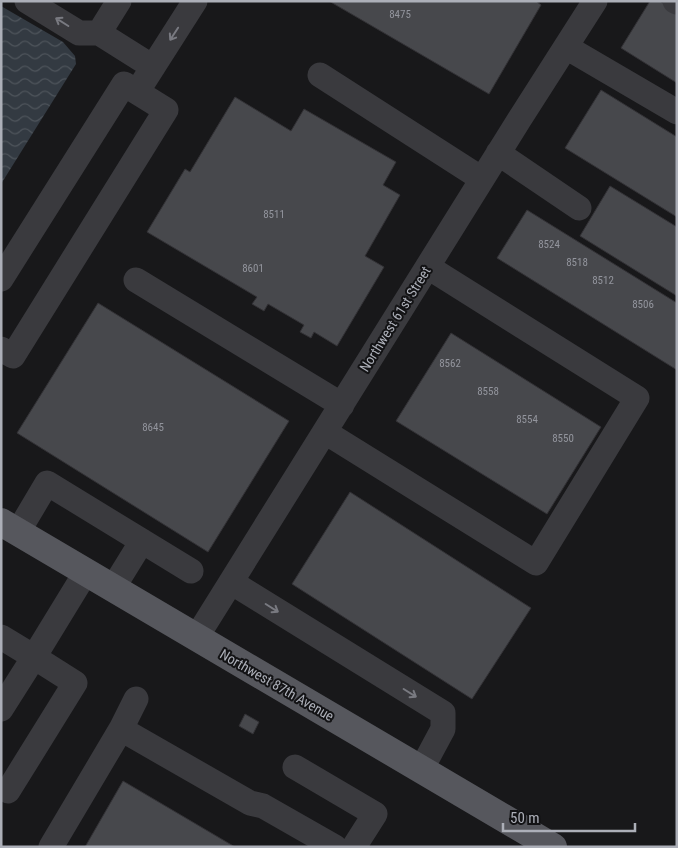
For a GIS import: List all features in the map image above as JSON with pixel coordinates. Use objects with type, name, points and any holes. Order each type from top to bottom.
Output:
[{"type":"main road","name":"Northwest 87th Avenue","points":[[10,527],[547,845]]},
{"type":"street","points":[[27,1],[79,33],[99,33],[153,68]]},
{"type":"street","points":[[99,33],[119,1]]},
{"type":"street","points":[[137,92],[196,1]]},
{"type":"street","name":"Northwest 61st Street","points":[[196,638],[566,47],[592,2]]},
{"type":"street","points":[[566,47],[677,112]]},
{"type":"street","points":[[320,75],[482,179]]},
{"type":"street","points":[[1,279],[124,84],[166,110],[13,356],[1,349]]},
{"type":"street","points":[[498,153],[579,208]]},
{"type":"street","points":[[324,432],[536,562],[637,398],[428,267]]},
{"type":"street","points":[[136,280],[342,405]]},
{"type":"street","points":[[10,527],[47,483],[191,571]]},
{"type":"street","points":[[113,588],[142,541]]},
{"type":"street","points":[[1,709],[86,572]]},
{"type":"street","points":[[231,582],[443,713],[443,729],[421,770]]},
{"type":"street","points":[[1,637],[75,683],[8,791]]},
{"type":"street","points":[[50,847],[121,729],[136,699]]},
{"type":"street","points":[[121,729],[250,803],[263,806],[335,847]]},
{"type":"street","points":[[295,767],[375,814],[354,847]]},
{"type":"water","points":[[1,6],[63,42],[75,56],[76,64],[1,184]]},
{"type":"building","points":[[329,1],[536,1],[541,5],[489,94]]},
{"type":"building","points":[[650,1],[660,1],[677,12],[677,83],[621,48]]},
{"type":"building","points":[[601,90],[677,137],[677,217],[565,148]]},
{"type":"building","points":[[235,97],[291,131],[304,109],[396,162],[383,185],[400,195],[365,256],[384,267],[337,346],[314,332],[311,338],[300,332],[304,325],[268,304],[264,311],[252,304],[257,297],[147,232],[185,169],[190,172]]},
{"type":"building","points":[[610,186],[677,227],[677,296],[580,236]]},
{"type":"building","points":[[527,210],[677,303],[677,370],[497,258]]},
{"type":"building","points":[[98,303],[289,421],[208,552],[17,433]]},
{"type":"building","points":[[451,333],[601,427],[547,514],[396,421]]},
{"type":"building","points":[[350,492],[531,608],[472,699],[292,584]]},
{"type":"building","points":[[245,714],[259,722],[253,734],[239,726]]},
{"type":"building","points":[[123,781],[235,847],[85,847]]}]
